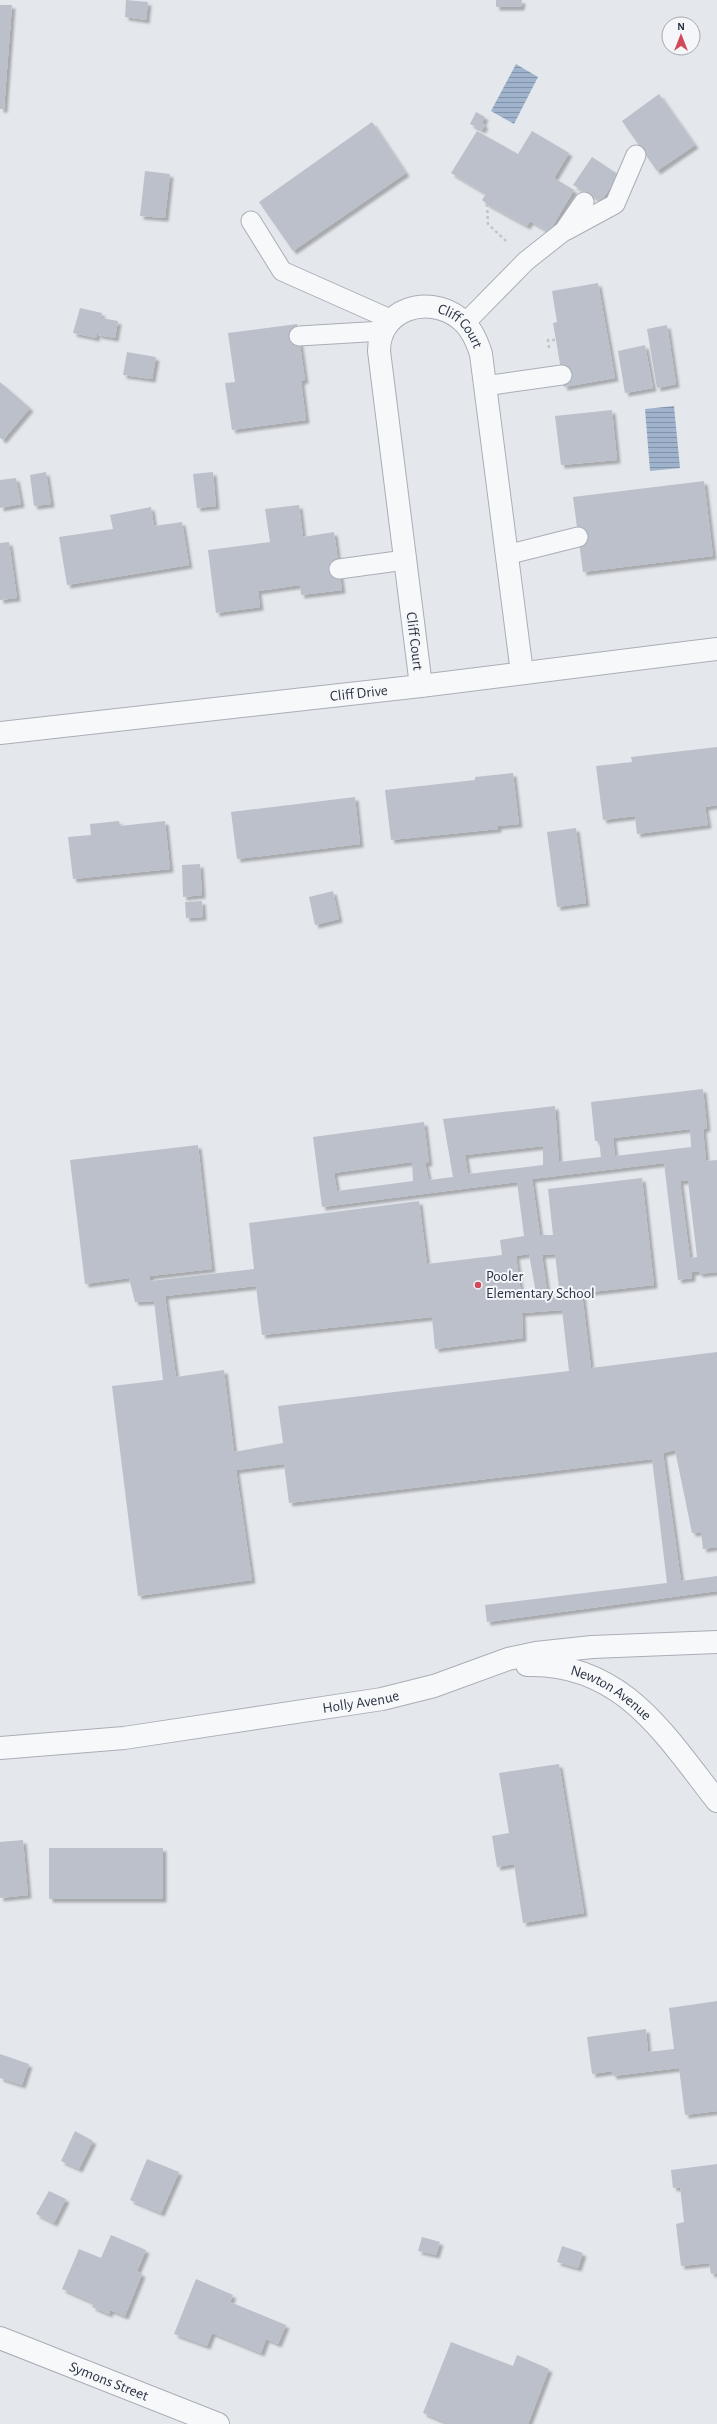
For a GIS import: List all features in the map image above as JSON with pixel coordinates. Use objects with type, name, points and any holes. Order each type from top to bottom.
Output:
[{"type":"street","name":"Cliff Court","points":[[421,686],[379,350],[387,325],[408,309],[431,306],[452,314],[465,324],[478,346],[483,363],[522,673]]},
{"type":"street","name":"Cliff Drive","points":[[0,733],[421,686],[717,649]]},
{"type":"street","name":"Holly Avenue","points":[[0,1748],[124,1738],[374,1700],[408,1693],[508,1659],[536,1653],[592,1647],[717,1642]]},
{"type":"street","name":"Newton Avenue","points":[[464,1675],[499,1667],[535,1665],[553,1666],[593,1677],[620,1692],[644,1712],[717,1801]]},
{"type":"street","name":"Symons Street","points":[[0,2338],[218,2424]]},
{"type":"lane","points":[[465,324],[526,261],[564,231],[615,204],[636,155]]},
{"type":"lane","points":[[564,231],[584,202]]},
{"type":"lane","points":[[251,221],[282,271],[387,325]]},
{"type":"lane","points":[[299,336],[387,325]]},
{"type":"lane","points":[[485,386],[562,375]]},
{"type":"lane","points":[[506,555],[578,537]]},
{"type":"lane","points":[[339,569],[405,560]]},
{"type":"path","points":[[487,204],[488,224],[526,261]]},
{"type":"water","points":[[516,64],[538,77],[514,124],[491,111]]},
{"type":"water","points":[[674,406],[680,468],[650,471],[645,409]]},
{"type":"building","points":[[126,0],[148,2],[146,20],[125,17]]},
{"type":"building","points":[[496,0],[522,0],[521,7],[496,7]]},
{"type":"building","points":[[0,5],[12,5],[4,109],[0,109]]},
{"type":"building","points":[[659,94],[695,145],[657,171],[622,121]]},
{"type":"building","points":[[476,112],[485,117],[482,123],[485,125],[482,130],[470,124]]},
{"type":"building","points":[[372,122],[406,173],[293,251],[259,202]]},
{"type":"building","points":[[477,131],[518,154],[532,131],[569,153],[554,178],[574,190],[549,232],[530,221],[527,226],[487,204],[482,200],[486,194],[451,173]]},
{"type":"building","points":[[592,157],[619,175],[601,201],[573,185]]},
{"type":"building","points":[[145,171],[170,174],[165,218],[140,216]]},
{"type":"building","points":[[598,283],[615,378],[564,387],[553,323],[557,322],[552,291]]},
{"type":"building","points":[[80,308],[102,313],[96,338],[73,333]]},
{"type":"building","points":[[101,318],[118,321],[115,338],[98,335]]},
{"type":"building","points":[[297,324],[305,380],[301,381],[306,420],[232,430],[225,383],[235,382],[228,333]]},
{"type":"building","points":[[667,325],[676,384],[657,388],[647,329]]},
{"type":"building","points":[[645,345],[653,388],[625,393],[618,351]]},
{"type":"building","points":[[127,352],[156,357],[152,379],[123,375]]},
{"type":"building","points":[[0,382],[30,408],[3,440],[0,438]]},
{"type":"building","points":[[612,410],[617,460],[561,465],[555,416]]},
{"type":"building","points":[[46,472],[51,504],[34,506],[30,475]]},
{"type":"building","points":[[213,472],[216,506],[197,508],[193,474]]},
{"type":"building","points":[[16,478],[21,504],[0,508],[0,480]]},
{"type":"building","points":[[704,481],[713,556],[583,572],[573,497]]},
{"type":"building","points":[[299,505],[303,537],[334,532],[342,590],[301,595],[300,585],[258,591],[260,607],[216,613],[208,550],[270,542],[265,509]]},
{"type":"building","points":[[151,507],[154,526],[182,522],[189,565],[67,585],[59,537],[113,529],[110,515]]},
{"type":"building","points":[[9,542],[17,598],[0,600],[0,543]]},
{"type":"building","points":[[717,747],[717,805],[705,807],[708,825],[637,834],[635,816],[603,820],[596,766],[632,762],[631,757]]},
{"type":"building","points":[[513,773],[519,824],[498,826],[498,829],[391,840],[385,790],[475,780],[475,777]]},
{"type":"building","points":[[355,797],[360,844],[237,859],[231,812]]},
{"type":"building","points":[[119,821],[120,826],[165,821],[170,869],[73,879],[68,837],[91,835],[90,824]]},
{"type":"building","points":[[576,828],[586,903],[557,907],[547,832]]},
{"type":"building","points":[[200,864],[202,895],[183,897],[182,865]]},
{"type":"building","points":[[333,891],[339,919],[315,925],[309,897]]},
{"type":"building","points":[[202,901],[203,917],[186,918],[185,902]]},
{"type":"building","points":[[703,1089],[707,1128],[703,1129],[706,1161],[717,1160],[717,1272],[699,1274],[699,1271],[692,1272],[692,1278],[678,1280],[664,1163],[532,1179],[540,1235],[553,1235],[548,1189],[642,1178],[654,1285],[582,1293],[591,1368],[717,1352],[717,1547],[703,1549],[701,1532],[692,1533],[675,1450],[663,1453],[681,1581],[717,1576],[717,1591],[487,1622],[485,1605],[667,1583],[652,1459],[289,1503],[284,1464],[236,1470],[252,1580],[138,1596],[112,1386],[163,1380],[154,1301],[135,1302],[129,1278],[85,1284],[70,1160],[198,1145],[212,1269],[150,1276],[150,1281],[254,1269],[249,1223],[419,1201],[427,1264],[502,1255],[500,1240],[524,1236],[517,1182],[322,1207],[313,1137],[424,1122],[429,1163],[425,1163],[429,1180],[453,1177],[443,1119],[555,1106],[559,1162],[601,1157],[599,1141],[595,1141],[591,1102]],"holes":[[[690,1129],[691,1147],[615,1156],[613,1138]],[[543,1146],[543,1165],[468,1174],[465,1155]],[[412,1162],[413,1181],[337,1191],[334,1173]],[[680,1181],[688,1181],[697,1257],[690,1258]],[[529,1254],[537,1299],[522,1301],[516,1256]],[[555,1254],[560,1296],[548,1298],[542,1255]],[[256,1286],[262,1335],[432,1317],[435,1349],[523,1338],[522,1313],[562,1310],[569,1371],[278,1406],[283,1443],[234,1452],[224,1370],[176,1377],[165,1296]]]},
{"type":"building","points":[[559,1764],[584,1913],[523,1923],[514,1864],[497,1867],[492,1836],[509,1833],[499,1773]]},
{"type":"building","points":[[23,1840],[28,1895],[0,1898],[0,1842]]},
{"type":"building","points":[[49,1848],[163,1848],[163,1899],[49,1899]]},
{"type":"building","points":[[717,2001],[717,2111],[685,2115],[679,2068],[613,2076],[612,2071],[592,2074],[587,2037],[646,2029],[648,2052],[674,2049],[669,2008]]},
{"type":"building","points":[[0,2054],[29,2064],[22,2085],[0,2078]]},
{"type":"building","points":[[75,2131],[93,2141],[79,2169],[61,2161]]},
{"type":"building","points":[[147,2159],[179,2172],[161,2213],[130,2200]]},
{"type":"building","points":[[717,2164],[717,2273],[711,2274],[709,2263],[681,2266],[676,2224],[684,2222],[680,2187],[673,2188],[671,2170]]},
{"type":"building","points":[[49,2191],[66,2199],[54,2223],[36,2214]]},
{"type":"building","points":[[111,2235],[146,2250],[137,2271],[142,2274],[125,2316],[110,2310],[109,2314],[92,2307],[94,2303],[62,2289],[79,2249],[101,2258]]},
{"type":"building","points":[[422,2237],[440,2242],[436,2255],[418,2251]]},
{"type":"building","points":[[562,2246],[583,2253],[578,2268],[557,2262]]},
{"type":"building","points":[[196,2279],[233,2295],[230,2302],[286,2325],[278,2344],[266,2339],[261,2353],[212,2333],[207,2346],[174,2334]]},
{"type":"building","points":[[451,2342],[513,2366],[517,2355],[549,2369],[528,2424],[450,2424],[423,2413]]},
{"type":"place","name":"Pooler Elementary School","points":[[478,1285]]}]
